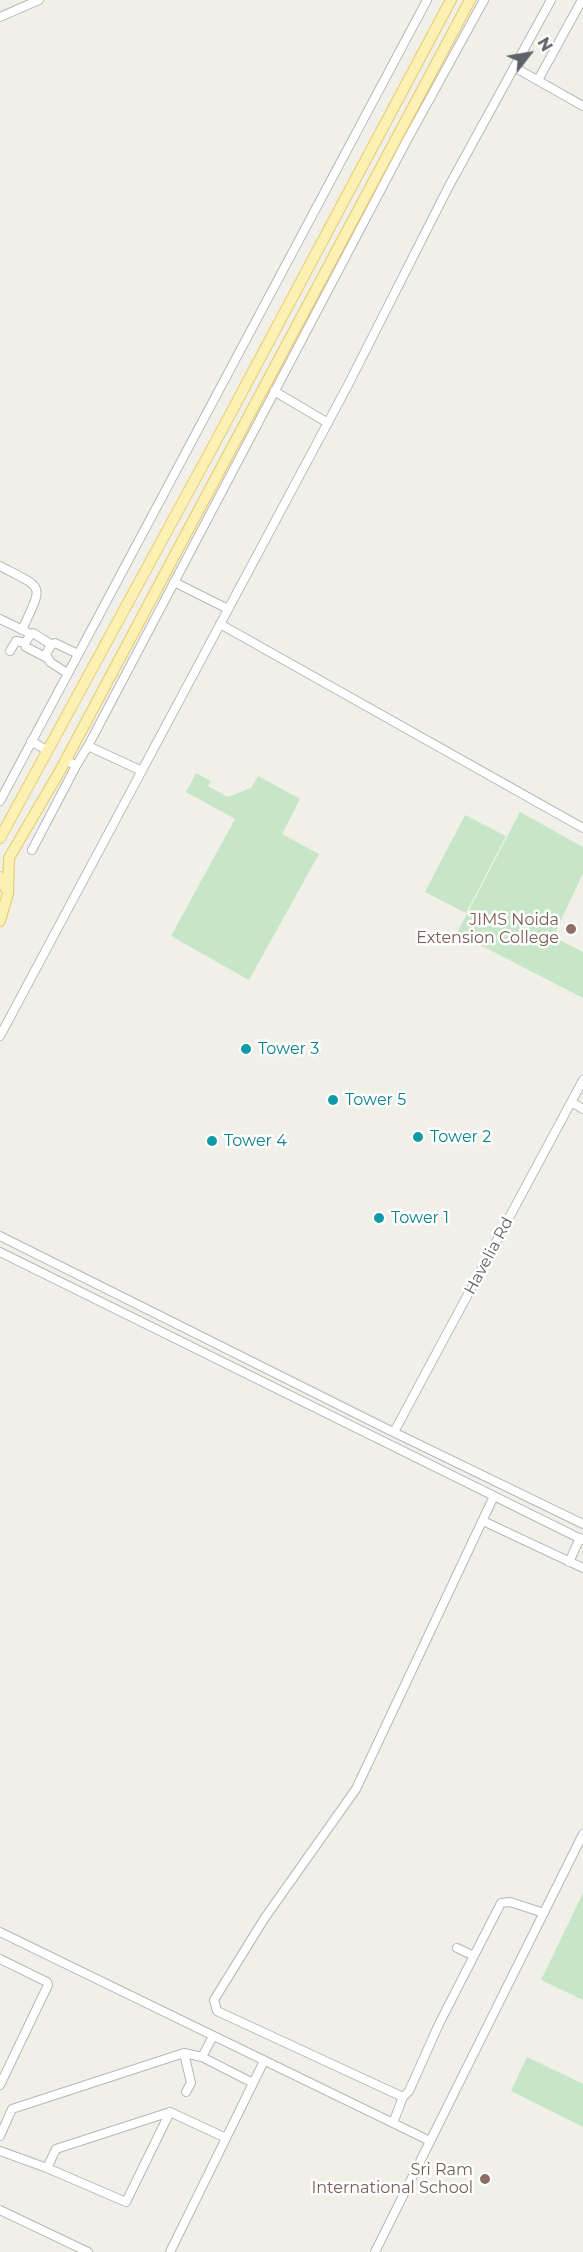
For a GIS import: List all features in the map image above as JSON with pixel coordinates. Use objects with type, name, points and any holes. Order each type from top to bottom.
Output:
[{"type":"main road","points":[[0,838],[451,0]]},
{"type":"main road","points":[[0,921],[8,893],[9,858],[66,760],[470,0]]},
{"type":"main road","points":[[0,877],[8,893]]},
{"type":"street","points":[[0,17],[39,0]]},
{"type":"street","points":[[0,801],[427,0]]},
{"type":"street","points":[[32,850],[406,142],[484,0]]},
{"type":"street","points":[[0,1036],[328,423],[449,186],[551,0]]},
{"type":"street","points":[[538,80],[582,0]]},
{"type":"street","points":[[514,67],[583,106]]},
{"type":"street","points":[[274,392],[328,423]]},
{"type":"street","points":[[0,566],[33,583],[37,588],[37,595],[22,630]]},
{"type":"street","points":[[174,582],[228,609]]},
{"type":"street","points":[[0,619],[33,633],[52,645],[61,644],[78,654]]},
{"type":"street","points":[[220,624],[583,828]]},
{"type":"street","points":[[25,643],[31,634]]},
{"type":"street","points":[[10,651],[18,640],[67,673]]},
{"type":"street","points":[[47,658],[48,649],[52,645]]},
{"type":"street","points":[[31,741],[48,751]]},
{"type":"street","points":[[88,746],[142,771]]},
{"type":"street","points":[[66,760],[76,766]]},
{"type":"street","name":"Havelia Rd","points":[[394,1432],[583,1080]]},
{"type":"street","points":[[571,1102],[583,1109]]},
{"type":"street","points":[[0,1236],[358,1415],[583,1524]]},
{"type":"street","points":[[0,1252],[581,1539],[569,1562]]},
{"type":"street","points":[[353,1425],[358,1415]]},
{"type":"street","points":[[403,2097],[217,2011],[214,2000],[264,1918],[356,1789],[494,1496]]},
{"type":"street","points":[[483,1521],[583,1568]]},
{"type":"street","points":[[375,2252],[583,1834]]},
{"type":"street","points":[[393,2123],[403,2097],[409,2091],[439,2024],[501,1903],[510,1902],[544,1913]]},
{"type":"street","points":[[0,1932],[430,2141]]},
{"type":"street","points":[[457,1948],[474,1956]]},
{"type":"street","points":[[0,1959],[47,1982],[48,1985],[0,2085]]},
{"type":"street","points":[[202,2057],[213,2036]]},
{"type":"street","points":[[184,2053],[191,2083],[186,2092]]},
{"type":"street","points":[[0,2136],[12,2109],[184,2053],[202,2057],[253,2084]]},
{"type":"street","points":[[170,2252],[264,2061]]},
{"type":"street","points":[[47,2168],[56,2149],[170,2112],[226,2138]]},
{"type":"street","points":[[0,2151],[47,2168],[126,2202],[170,2112]]},
{"type":"street","points":[[0,2210],[88,2252]]},
{"type":"green space","points":[[196,773],[211,781],[208,786],[228,797],[251,788],[258,776],[300,799],[282,834],[319,854],[249,980],[171,936],[235,819],[186,792]]},
{"type":"green space","points":[[520,812],[583,847],[583,873],[547,950],[554,937],[583,952],[583,998],[457,933]]},
{"type":"green space","points":[[465,815],[506,836],[466,913],[425,892]]},
{"type":"green space","points":[[583,1893],[583,2000],[541,1980]]},
{"type":"green space","points":[[527,2057],[583,2084],[583,2127],[511,2091]]},
{"type":"place","name":"JIMS Noida Extension College","points":[[571,929]]},
{"type":"place","name":"Tower 3","points":[[246,1049]]},
{"type":"place","name":"Tower 5","points":[[333,1100]]},
{"type":"place","name":"Tower 2","points":[[418,1137]]},
{"type":"place","name":"Tower 4","points":[[212,1141]]},
{"type":"place","name":"Tower 1","points":[[379,1218]]},
{"type":"place","name":"Sri Ram International School","points":[[485,2179]]}]
